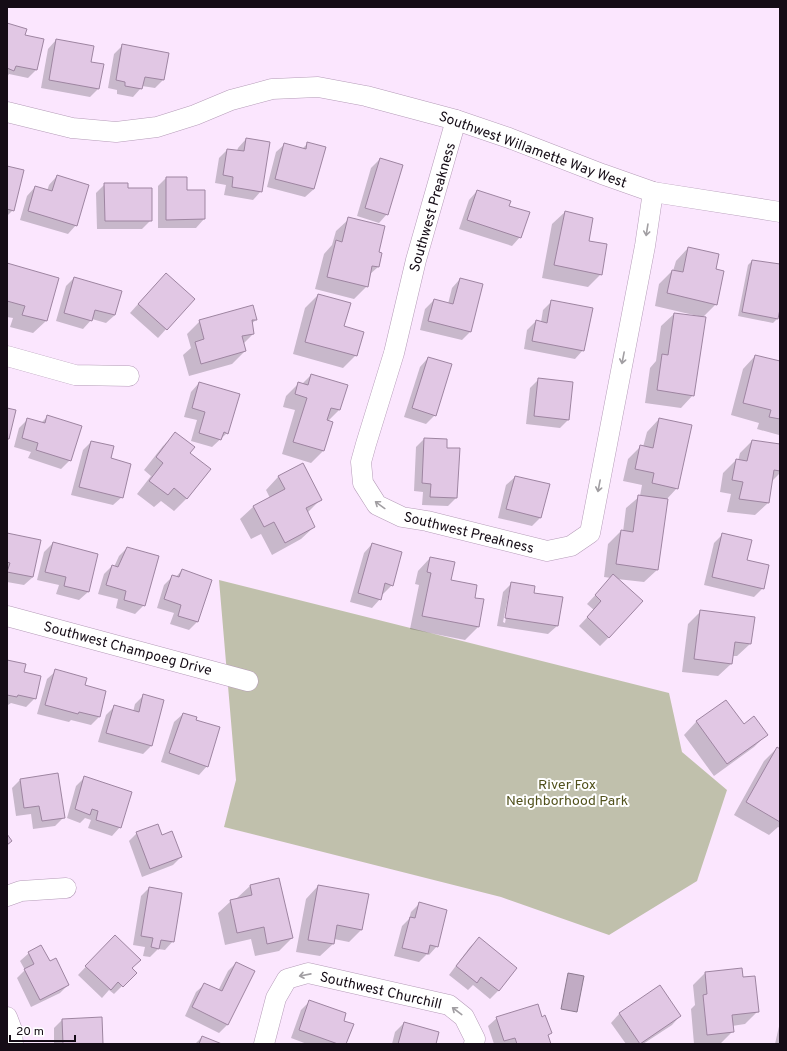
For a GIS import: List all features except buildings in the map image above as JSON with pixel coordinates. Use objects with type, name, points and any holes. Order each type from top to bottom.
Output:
[{"type":"street","name":"Southwest Willamette Way West","points":[[7,112],[72,128],[116,132],[157,127],[195,115],[231,100],[272,89],[318,87],[366,96],[456,120],[509,138],[653,192],[780,212]]},
{"type":"street","name":"Southwest Preakness","points":[[456,120],[416,260],[394,353],[361,462],[363,483],[377,505],[402,517],[434,523],[547,551],[571,546],[590,533],[645,246],[653,192]]},
{"type":"street","points":[[7,356],[75,375],[129,376]]},
{"type":"street","name":"Southwest Champoeg Drive","points":[[7,616],[248,681]]},
{"type":"street","points":[[7,896],[21,891],[66,888]]},
{"type":"street","name":"Southwest Churchill","points":[[264,1044],[276,998],[288,979],[308,973],[449,1006],[464,1017],[475,1039],[474,1044]]},
{"type":"street","points":[[7,1017],[12,1030],[13,1044]]},
{"type":"green space","name":"River Fox Neighborhood Park","points":[[219,580],[669,693],[682,752],[727,790],[697,881],[609,935],[501,897],[224,827],[236,780]]},
{"type":"shaded area","points":[[568,973],[584,976],[577,1012],[561,1009]]}]
